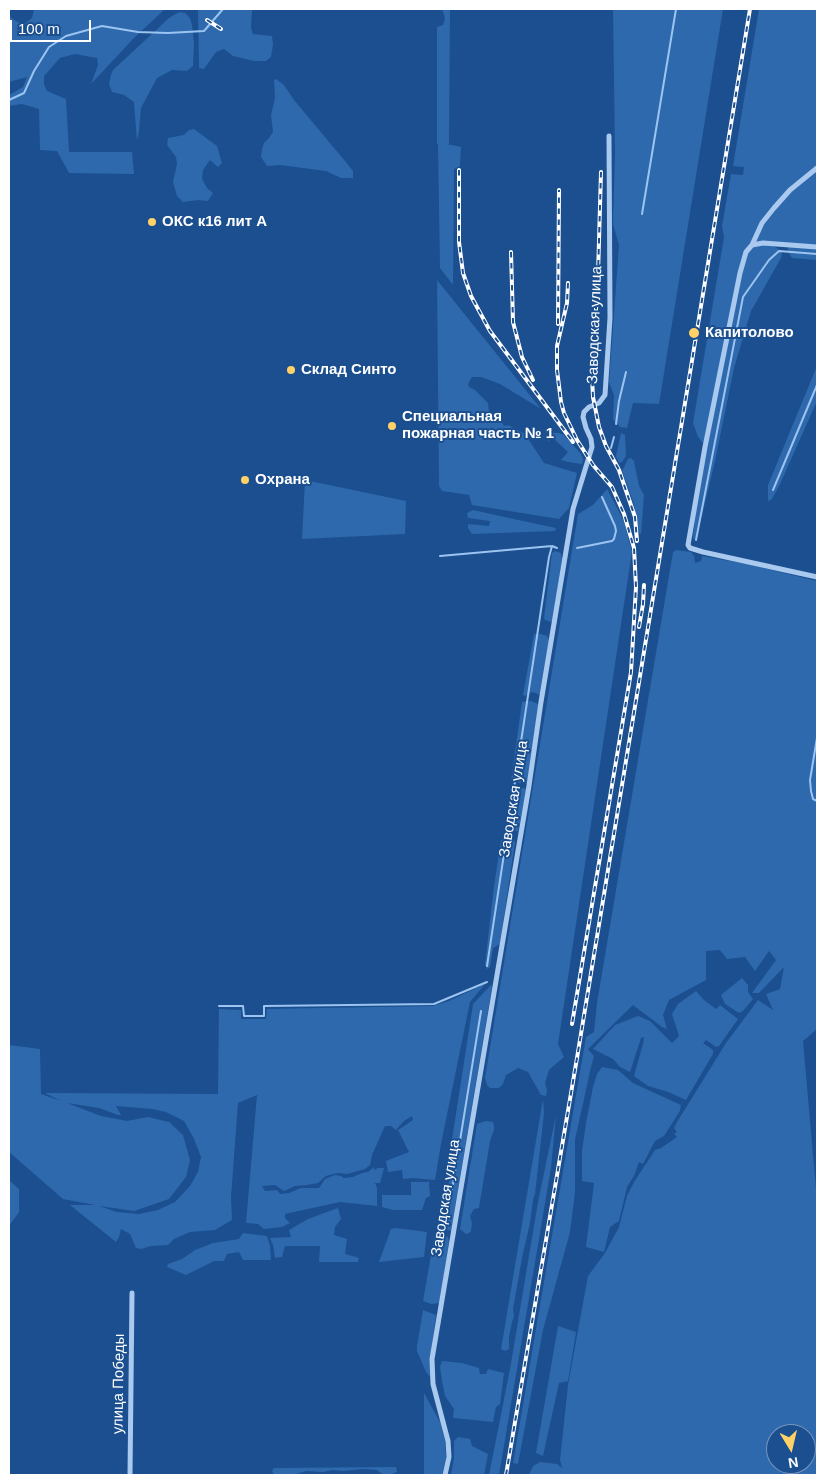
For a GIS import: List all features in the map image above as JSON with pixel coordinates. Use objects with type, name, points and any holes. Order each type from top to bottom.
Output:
[{"type":"street","name":"Заводская улица","points":[[446,1475],[449,1457],[448,1441],[433,1384],[432,1359],[529,786],[573,510],[592,447],[583,417],[584,412],[589,407],[598,403],[605,395],[610,318],[609,136]]},
{"type":"street","points":[[817,168],[790,190],[774,208],[762,223],[752,245],[746,252],[740,273],[705,447],[689,547],[703,552],[817,577]]},
{"type":"street","points":[[752,245],[763,243],[817,247]]},
{"type":"street","name":"улица Победы","points":[[130,1475],[132,1293]]},
{"type":"shaded area","points":[[34,9],[165,9],[134,38],[91,84],[98,65],[97,58],[75,54],[60,58],[44,76],[44,84],[47,91],[66,99],[69,152],[132,152],[134,174],[69,173],[57,151],[40,150],[39,109],[22,104],[9,106],[9,95],[23,87],[27,77],[9,82],[9,14],[11,18],[23,25],[32,18]]},
{"type":"shaded area","points":[[198,9],[252,9],[251,28],[253,34],[272,36],[271,57],[266,61],[254,61],[233,56],[224,49],[216,52],[204,69],[199,68]]},
{"type":"shaded area","points":[[440,9],[450,9],[449,144],[447,144],[461,147],[460,166],[454,169],[453,285],[440,268],[437,27],[443,25],[445,19],[443,11]]},
{"type":"shaded area","points":[[613,9],[723,9],[659,404],[633,403],[627,428],[620,427],[613,419],[614,395],[609,382],[619,245],[613,224],[615,153]]},
{"type":"shaded area","points":[[759,9],[817,9],[817,260],[792,258],[788,252],[788,246],[769,242],[782,252],[781,258],[751,311],[734,368],[715,461],[696,540],[693,538],[703,443],[698,437],[693,423],[724,237],[722,226],[731,174],[743,175],[744,167],[733,166]]},
{"type":"shaded area","points":[[179,12],[185,13],[190,18],[192,25],[194,43],[193,66],[187,71],[172,70],[157,78],[141,108],[137,141],[134,102],[124,95],[112,92],[109,84],[111,75],[113,70],[169,18]]},
{"type":"shaded area","points":[[276,79],[284,85],[294,100],[353,171],[353,178],[341,178],[326,171],[280,165],[267,166],[261,157],[264,143],[273,132],[271,115],[275,98],[274,80]]},
{"type":"shaded area","points":[[194,129],[217,146],[222,163],[218,167],[210,160],[203,170],[202,179],[207,188],[213,193],[208,201],[183,202],[177,196],[173,182],[177,164],[176,157],[167,145],[168,138],[184,135],[189,130]]},
{"type":"shaded area","points":[[437,280],[541,409],[500,384],[481,377],[472,377],[468,384],[469,387],[475,390],[488,403],[489,412],[501,420],[504,426],[508,425],[525,434],[544,463],[577,473],[569,508],[559,519],[472,505],[469,495],[442,491],[439,486]]},
{"type":"shaded area","points":[[817,366],[817,401],[780,484],[772,499],[768,501],[768,485]]},
{"type":"shaded area","points":[[548,433],[564,435],[581,454],[582,464],[561,460],[568,452],[553,438],[549,441],[545,438]]},
{"type":"shaded area","points":[[621,433],[625,435],[626,456],[619,463],[616,456]]},
{"type":"shaded area","points":[[631,458],[634,461],[639,486],[644,495],[641,534],[639,533],[634,504],[622,471],[628,459]]},
{"type":"shaded area","points":[[305,480],[406,501],[405,534],[302,539]]},
{"type":"shaded area","points":[[607,489],[624,521],[632,551],[558,1044],[564,1057],[549,1070],[545,1083],[546,1096],[541,1095],[528,1072],[518,1068],[506,1075],[503,1084],[499,1088],[490,1088],[485,1078],[578,514],[593,505]]},
{"type":"shaded area","points":[[473,510],[556,528],[555,531],[472,534],[468,524],[489,526],[490,521],[468,518],[467,513]]},
{"type":"shaded area","points":[[676,550],[691,552],[695,563],[701,561],[702,556],[747,564],[817,581],[817,1029],[803,1041],[817,1200],[817,1475],[529,1475],[533,1466],[540,1462],[557,1464],[562,1468],[560,1460],[568,1385],[588,1276],[605,1253],[619,1227],[627,1196],[634,1182],[655,1150],[677,1137],[674,1134],[677,1132],[674,1128],[677,1122],[726,1043],[758,1000],[773,1010],[766,994],[780,989],[784,967],[759,993],[752,993],[776,960],[769,951],[755,971],[745,957],[727,959],[720,950],[706,951],[706,980],[669,1000],[663,1015],[667,1029],[633,1005],[588,1049],[594,1056],[575,1140],[575,1192],[570,1232],[543,1330],[518,1464],[513,1463],[586,1037],[594,1032],[597,1003],[673,552]]},
{"type":"shaded area","points":[[555,551],[561,553],[562,559],[553,620],[551,622],[544,618],[552,553]]},
{"type":"shaded area","points":[[534,634],[547,636],[549,640],[541,695],[532,692],[525,696],[523,695]]},
{"type":"shaded area","points":[[531,701],[538,704],[538,709],[528,782],[526,784],[511,781],[522,702]]},
{"type":"shaded area","points":[[515,786],[527,789],[518,831],[508,829]]},
{"type":"shaded area","points":[[501,840],[514,840],[515,842],[500,944],[493,948],[490,967],[487,969],[485,965]]},
{"type":"shaded area","points":[[742,978],[748,985],[748,992],[753,999],[739,1013],[725,1004],[721,995]]},
{"type":"shaded area","points":[[485,984],[470,1002],[435,1180],[403,1179],[402,1170],[388,1172],[386,1161],[409,1152],[398,1130],[413,1120],[412,1116],[404,1121],[396,1130],[391,1126],[385,1126],[372,1155],[370,1165],[365,1169],[347,1174],[338,1173],[326,1176],[318,1183],[295,1186],[284,1191],[275,1185],[262,1186],[265,1191],[277,1190],[280,1194],[289,1193],[301,1188],[319,1188],[325,1179],[335,1175],[344,1178],[353,1177],[368,1172],[374,1167],[374,1170],[384,1168],[380,1183],[375,1183],[377,1188],[377,1206],[340,1202],[285,1214],[285,1218],[290,1223],[282,1227],[264,1229],[258,1224],[246,1223],[257,1095],[238,1103],[231,1197],[232,1220],[215,1230],[190,1232],[174,1239],[168,1245],[136,1248],[130,1234],[121,1229],[116,1242],[70,1205],[95,1205],[63,1199],[9,1152],[9,1045],[40,1049],[41,1094],[61,1101],[45,1093],[218,1094],[219,1009],[241,1010],[241,1019],[266,1019],[267,1009],[433,1006],[449,1001]],"holes":[[[67,1103],[99,1108],[118,1115],[121,1115],[116,1106],[152,1109],[166,1112],[184,1121],[201,1157],[198,1172],[190,1186],[175,1202],[158,1210],[139,1214],[117,1212],[99,1206],[134,1211],[169,1199],[186,1177],[190,1160],[183,1135],[169,1122],[148,1117],[127,1121],[101,1116]]]},
{"type":"shaded area","points":[[491,985],[451,1231],[443,1228],[443,1217],[449,1181],[449,1159],[473,1004]]},
{"type":"shaded area","points":[[696,991],[716,1009],[720,1005],[738,1019],[719,1046],[716,1047],[706,1040],[703,1043],[713,1050],[713,1054],[686,1100],[648,1086],[634,1076],[644,1037],[641,1038],[630,1072],[620,1067],[613,1059],[593,1049],[615,1025],[638,1016],[650,1021],[672,1043],[679,1036],[672,1014],[678,1004]]},
{"type":"shaded area","points":[[602,1067],[618,1070],[633,1083],[681,1105],[680,1111],[664,1136],[655,1141],[643,1164],[639,1162],[634,1176],[627,1187],[619,1221],[610,1227],[604,1252],[586,1247],[594,1183],[582,1181],[582,1151],[586,1123],[593,1087],[597,1074]]},
{"type":"shaded area","points":[[543,1099],[544,1113],[535,1194],[513,1309],[514,1316],[509,1337],[509,1349],[505,1351],[501,1349]]},
{"type":"shaded area","points":[[556,1115],[551,1168],[499,1475],[489,1475],[510,1369],[538,1202]]},
{"type":"shaded area","points":[[486,1121],[493,1122],[494,1130],[490,1141],[479,1208],[474,1209],[470,1216],[472,1223],[471,1231],[466,1234],[460,1229],[477,1124]]},
{"type":"shaded area","points":[[9,1180],[19,1189],[19,1212],[9,1226]]},
{"type":"shaded area","points":[[411,1182],[429,1182],[430,1196],[426,1198],[422,1210],[393,1210],[382,1207],[382,1195],[411,1195]]},
{"type":"shaded area","points":[[338,1208],[341,1219],[335,1227],[334,1235],[347,1239],[345,1254],[359,1258],[358,1262],[319,1262],[320,1246],[285,1246],[282,1257],[275,1258],[270,1238],[291,1237],[289,1230],[308,1219]]},
{"type":"shaded area","points":[[391,1229],[427,1232],[424,1257],[379,1262]]},
{"type":"shaded area","points":[[435,1232],[448,1237],[449,1242],[440,1303],[431,1304],[423,1301]]},
{"type":"shaded area","points":[[243,1233],[267,1236],[271,1260],[243,1260],[239,1252],[227,1254],[224,1261],[214,1261],[186,1275],[167,1267],[168,1264],[182,1259],[195,1250],[213,1243],[239,1239]]},
{"type":"shaded area","points":[[423,1310],[436,1315],[430,1360],[431,1378],[426,1372],[417,1351]]},
{"type":"shaded area","points":[[558,1326],[576,1332],[568,1381],[559,1383],[543,1456],[536,1453]]},
{"type":"shaded area","points":[[442,1361],[462,1363],[479,1368],[480,1374],[486,1374],[488,1369],[504,1373],[500,1404],[496,1407],[493,1422],[453,1418],[454,1409],[445,1396],[442,1381],[440,1367]]},
{"type":"shaded area","points":[[424,1393],[440,1422],[445,1441],[446,1457],[442,1475],[424,1475]]},
{"type":"shaded area","points":[[458,1437],[470,1439],[472,1446],[488,1454],[484,1475],[451,1475],[454,1441]]},
{"type":"shaded area","points":[[396,1467],[397,1472],[389,1475],[382,1474],[377,1470],[363,1469],[323,1472],[306,1471],[293,1475],[274,1475],[272,1471],[274,1468]]},
{"type":"waterway","points":[[9,100],[24,93],[34,71],[49,47],[66,36],[102,26],[138,32],[204,31],[223,9]]},
{"type":"waterway","points":[[642,214],[676,9]]},
{"type":"waterway","points":[[696,540],[743,297],[769,260],[779,251],[817,254]]},
{"type":"waterway","points":[[616,424],[626,372]]},
{"type":"waterway","points":[[773,490],[817,385]]},
{"type":"waterway","points":[[611,448],[614,437]]},
{"type":"waterway","points":[[577,548],[614,539],[615,526],[602,497]]},
{"type":"waterway","points":[[440,556],[552,546]]},
{"type":"waterway","points":[[487,966],[549,557],[552,546],[557,548]]},
{"type":"waterway","points":[[817,738],[810,780],[813,799],[817,801]]},
{"type":"waterway","points":[[219,1006],[243,1006],[244,1016],[264,1016],[264,1006],[434,1004],[487,982]]},
{"type":"waterway","points":[[447,1221],[481,1011]]},
{"type":"railway","points":[[506,1475],[577,1058],[750,9]]},
{"type":"railway","points":[[207,20],[221,29]]},
{"type":"railway","points":[[459,170],[459,242],[463,273],[471,296],[490,331],[573,442]]},
{"type":"railway","points":[[601,172],[592,378],[593,397],[599,427],[606,446],[619,470],[635,517],[637,541]]},
{"type":"railway","points":[[558,324],[559,190]]},
{"type":"railway","points":[[511,252],[513,322],[522,357],[533,380]]},
{"type":"railway","points":[[568,283],[567,303],[557,346],[557,370],[561,402],[564,413],[577,440],[593,465],[612,487],[624,514],[634,548],[636,587],[631,672],[572,1024]]},
{"type":"railway","points":[[639,627],[644,585]]},
{"type":"place","name":"ОКС к16 лит А","points":[[152,222]]},
{"type":"place","name":"Капитолово","points":[[694,333]]},
{"type":"place","name":"Склад Синто","points":[[291,370]]},
{"type":"place","name":"Специальная пожарная часть № 1","points":[[392,426]]},
{"type":"place","name":"Охрана","points":[[245,480]]}]
